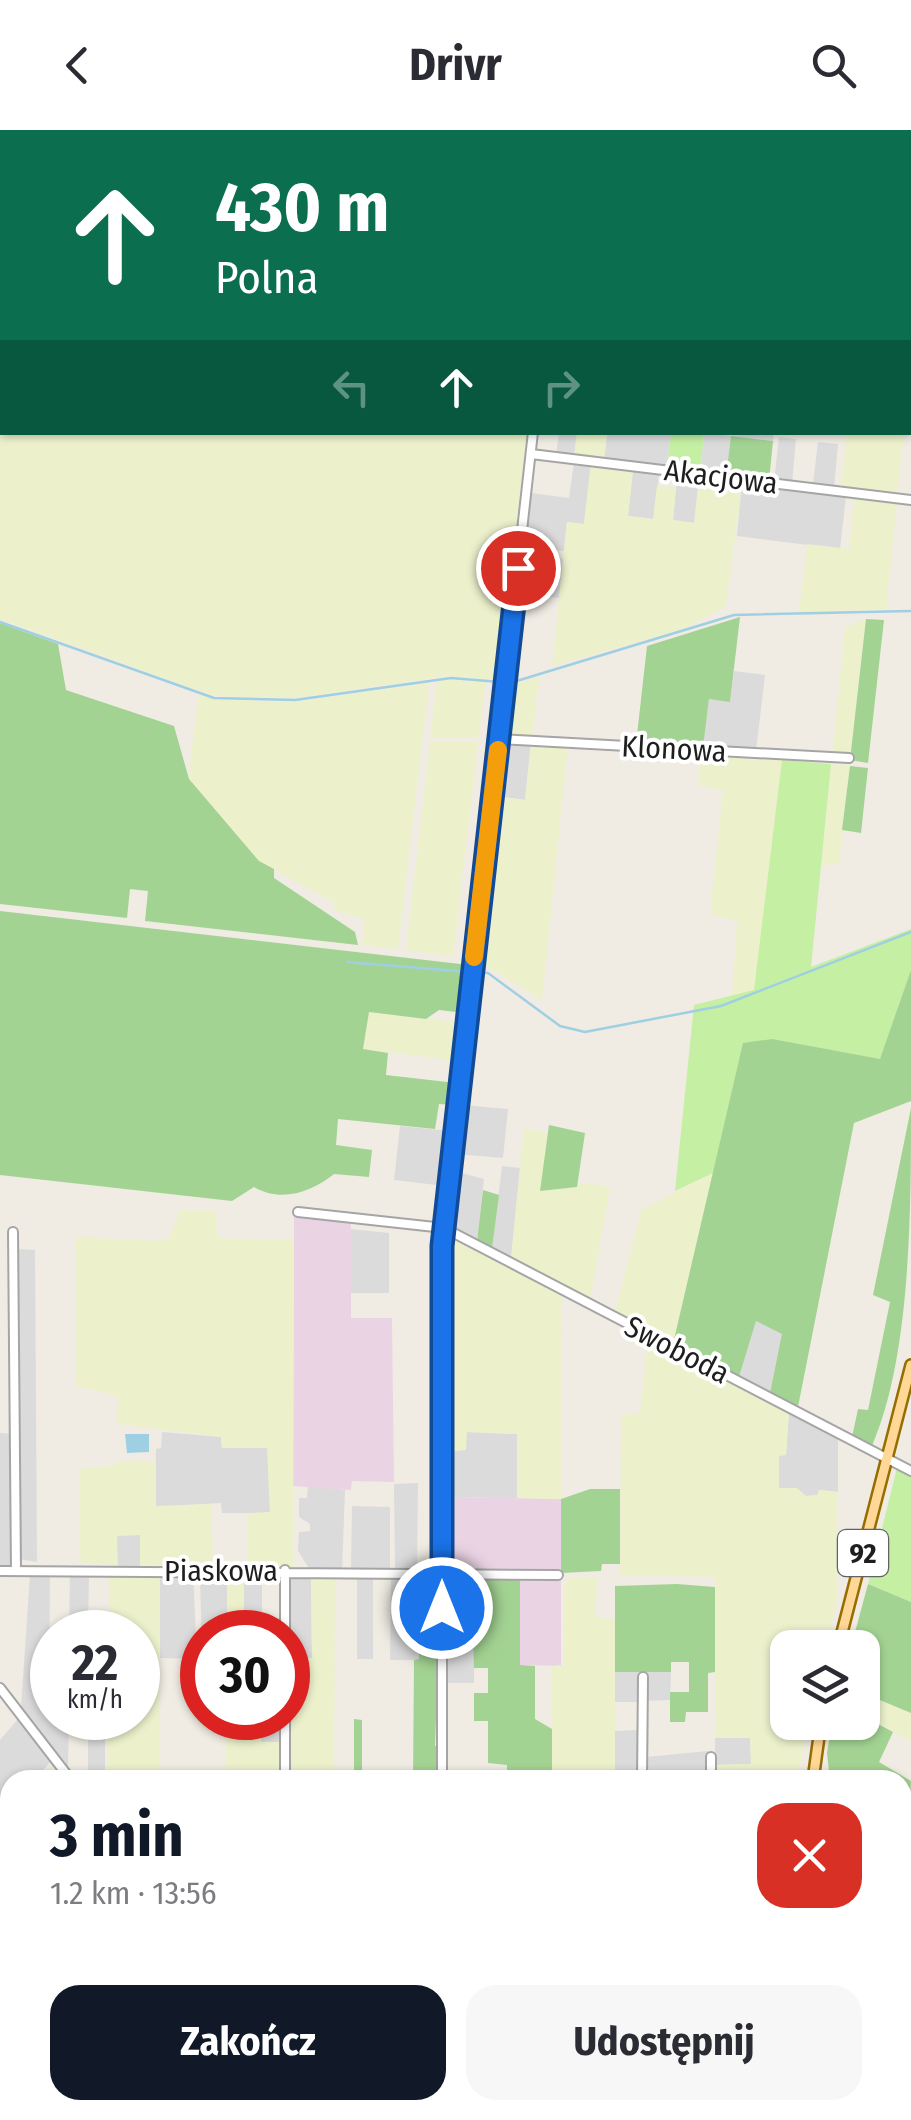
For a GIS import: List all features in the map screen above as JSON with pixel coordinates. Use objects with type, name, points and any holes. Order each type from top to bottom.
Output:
[{"type":"main road","name":"92","points":[[843,1630],[911,1366]]},
{"type":"main road","points":[[814,1770],[819,1740]]},
{"type":"street","points":[[442,1770],[444,1228],[533,435]]},
{"type":"street","name":"Akacjowa","points":[[530,454],[911,500]]},
{"type":"street","name":"Klonowa","points":[[499,738],[849,758]]},
{"type":"street","points":[[298,1212],[444,1228]]},
{"type":"street","name":"Swoboda","points":[[444,1228],[911,1471]]},
{"type":"street","points":[[13,1232],[16,1571]]},
{"type":"street","points":[[285,1570],[285,1610]]},
{"type":"street","name":"Piaskowa","points":[[0,1571],[285,1570],[558,1575]]},
{"type":"street","points":[[642,1676],[642,1770]]},
{"type":"street","points":[[0,1688],[63,1770]]},
{"type":"street","points":[[285,1740],[285,1770]]},
{"type":"street","points":[[711,1757],[711,1770]]},
{"type":"shaded area","points":[[559,435],[577,435],[574,457],[556,455]]},
{"type":"shaded area","points":[[607,435],[671,435],[667,469],[604,461]]},
{"type":"shaded area","points":[[704,435],[774,435],[773,441],[731,436],[726,476],[700,472]]},
{"type":"shaded area","points":[[779,437],[796,439],[792,484],[774,482]]},
{"type":"shaded area","points":[[818,442],[838,444],[834,487],[813,484]]},
{"type":"shaded area","points":[[574,462],[591,465],[584,524],[567,522],[564,551],[525,546],[531,493],[569,498]]},
{"type":"shaded area","points":[[633,470],[659,473],[654,519],[628,516]]},
{"type":"shaded area","points":[[677,475],[699,478],[695,523],[673,520]]},
{"type":"shaded area","points":[[742,483],[846,496],[840,549],[737,536]]},
{"type":"shaded area","points":[[528,555],[563,559],[559,598],[520,593]]},
{"type":"shaded area","points":[[734,671],[765,675],[756,751],[703,748],[709,699],[730,701]]},
{"type":"shaded area","points":[[505,742],[531,743],[525,800],[496,796]]},
{"type":"shaded area","points":[[462,1105],[508,1109],[503,1158],[456,1154]]},
{"type":"shaded area","points":[[400,1126],[450,1131],[445,1186],[394,1180]]},
{"type":"shaded area","points":[[502,1166],[520,1168],[511,1259],[492,1249]]},
{"type":"shaded area","points":[[454,1171],[484,1179],[477,1241],[447,1225]]},
{"type":"shaded area","points":[[294,1213],[351,1219],[351,1318],[392,1318],[394,1482],[352,1481],[351,1490],[293,1486]]},
{"type":"shaded area","points":[[351,1229],[389,1233],[389,1293],[351,1293]]},
{"type":"shaded area","points":[[17,1249],[35,1250],[37,1562],[19,1559]]},
{"type":"shaded area","points":[[756,1320],[783,1334],[770,1393],[739,1377]]},
{"type":"shaded area","points":[[789,1412],[838,1436],[838,1492],[819,1490],[818,1495],[806,1496],[779,1488],[779,1455],[786,1454]]},
{"type":"shaded area","points":[[162,1432],[221,1437],[222,1448],[268,1448],[270,1513],[222,1513],[221,1503],[155,1507],[156,1449],[161,1448]]},
{"type":"shaded area","points":[[467,1432],[517,1434],[517,1498],[445,1497],[445,1452]]},
{"type":"shaded area","points":[[0,1433],[14,1434],[12,1569],[0,1568]]},
{"type":"shaded area","points":[[418,1483],[417,1573],[395,1570],[394,1484]]},
{"type":"shaded area","points":[[308,1485],[345,1490],[342,1571],[310,1570],[298,1551],[299,1532],[310,1531],[310,1524],[299,1517],[299,1498],[307,1498]]},
{"type":"shaded area","points":[[450,1497],[561,1499],[561,1573],[451,1572]]},
{"type":"shaded area","points":[[352,1506],[390,1507],[390,1572],[358,1572],[351,1567]]},
{"type":"shaded area","points":[[117,1535],[141,1535],[140,1567],[118,1568]]},
{"type":"shaded area","points":[[70,1573],[89,1573],[88,1610],[69,1610]]},
{"type":"shaded area","points":[[160,1573],[193,1573],[195,1610],[180,1610],[180,1659],[160,1658]]},
{"type":"shaded area","points":[[244,1574],[262,1574],[262,1610],[244,1610]]},
{"type":"shaded area","points":[[288,1574],[311,1575],[312,1659],[310,1610],[288,1610]]},
{"type":"shaded area","points":[[30,1575],[50,1575],[50,1610],[30,1610],[30,1719],[21,1708]]},
{"type":"shaded area","points":[[200,1576],[227,1576],[227,1610],[201,1610]]},
{"type":"shaded area","points":[[520,1577],[561,1577],[561,1666],[520,1665]]},
{"type":"shaded area","points":[[357,1578],[373,1579],[373,1659],[357,1659]]},
{"type":"shaded area","points":[[391,1578],[419,1584],[419,1660],[390,1660]]},
{"type":"shaded area","points":[[448,1578],[473,1578],[473,1616],[444,1616]]},
{"type":"shaded area","points":[[444,1638],[474,1639],[474,1683],[444,1683]]},
{"type":"shaded area","points":[[615,1672],[639,1672],[639,1702],[615,1702]]},
{"type":"shaded area","points":[[646,1672],[671,1672],[670,1700],[646,1701]]},
{"type":"shaded area","points":[[18,1719],[30,1733],[30,1740],[35,1740],[52,1760],[43,1770],[0,1770],[0,1740]]},
{"type":"shaded area","points":[[639,1730],[639,1770],[615,1770],[615,1731]]},
{"type":"shaded area","points":[[715,1738],[750,1738],[751,1764],[715,1765]]},
{"type":"shaded area","points":[[46,1740],[69,1740],[68,1768]]},
{"type":"shaded area","points":[[88,1740],[105,1740],[105,1770],[88,1770]]},
{"type":"shaded area","points":[[708,1751],[708,1770],[646,1770],[646,1757]]},
{"type":"green space","points":[[0,435],[529,435],[499,680],[448,676],[295,698],[214,696],[0,619]]},
{"type":"green space","points":[[577,435],[607,435],[604,461],[574,457]]},
{"type":"green space","points":[[671,435],[704,435],[700,472],[667,469]]},
{"type":"green space","points":[[840,435],[904,435],[897,495],[841,488],[846,438]]},
{"type":"green space","points":[[731,436],[773,441],[769,481],[726,476]]},
{"type":"green space","points":[[599,465],[633,470],[628,516],[653,519],[657,486],[676,488],[673,520],[694,523],[699,478],[742,483],[726,606],[683,629],[552,666],[567,522],[584,524],[590,470]]},
{"type":"green space","points":[[854,497],[897,502],[886,609],[799,612],[807,544],[849,549]]},
{"type":"green space","points":[[740,617],[730,702],[709,699],[703,748],[636,744],[647,646]]},
{"type":"green space","points":[[866,619],[850,760],[832,759],[845,627]]},
{"type":"green space","points":[[866,619],[884,620],[868,763],[850,760]]},
{"type":"green space","points":[[0,623],[58,644],[66,690],[174,726],[189,779],[259,861],[274,869],[274,878],[355,932],[358,945],[145,921],[148,891],[130,889],[127,918],[0,904]]},
{"type":"green space","points":[[539,677],[532,736],[507,735],[510,686]]},
{"type":"green space","points":[[437,681],[485,682],[479,737],[430,738]]},
{"type":"green space","points":[[429,683],[398,949],[362,945],[365,919],[334,910],[333,902],[259,861],[188,779],[199,694],[214,699],[293,702]]},
{"type":"green space","points":[[430,742],[478,742],[453,956],[406,950]]},
{"type":"green space","points":[[531,743],[568,745],[542,1000],[478,961],[496,796],[525,800]]},
{"type":"green space","points":[[702,753],[782,760],[754,991],[732,996],[737,921],[710,914],[723,790],[698,785]]},
{"type":"green space","points":[[782,760],[831,764],[811,967],[911,929],[911,970],[881,1059],[744,1043],[713,1173],[675,1191],[694,1005],[754,990]]},
{"type":"green space","points":[[831,764],[850,766],[839,864],[821,865]]},
{"type":"green space","points":[[850,766],[868,768],[861,833],[842,830]]},
{"type":"green space","points":[[0,911],[469,965],[464,1013],[439,1010],[426,1019],[369,1012],[363,1049],[388,1053],[386,1075],[456,1083],[454,1105],[439,1104],[435,1129],[338,1119],[336,1145],[372,1150],[369,1177],[334,1174],[316,1186],[285,1195],[254,1187],[232,1201],[0,1175]]},
{"type":"green space","points":[[911,970],[911,1101],[854,1123],[798,1407],[770,1393],[782,1334],[756,1321],[739,1377],[673,1344],[743,1043],[772,1039],[880,1059]]},
{"type":"green space","points":[[368,1012],[463,1023],[459,1061],[363,1049]]},
{"type":"green space","points":[[911,1108],[909,1237],[901,1328],[884,1412],[871,1448],[852,1437],[858,1409],[868,1410],[890,1302],[873,1295]]},
{"type":"green space","points":[[549,1125],[585,1133],[577,1187],[540,1191]]},
{"type":"green space","points":[[524,1129],[548,1133],[541,1190],[584,1183],[610,1187],[590,1300],[511,1259]]},
{"type":"green space","points":[[713,1173],[673,1344],[615,1313],[641,1210]]},
{"type":"green space","points":[[483,1190],[499,1195],[492,1249],[477,1241]]},
{"type":"green space","points":[[180,1210],[216,1211],[217,1238],[294,1240],[293,1569],[248,1568],[248,1513],[270,1512],[267,1448],[222,1448],[221,1437],[118,1424],[117,1396],[76,1386],[75,1237],[160,1241],[170,1237]]},
{"type":"green space","points":[[447,1235],[562,1294],[561,1499],[517,1498],[517,1434],[467,1432],[466,1450],[445,1452]]},
{"type":"green space","points":[[648,1339],[789,1412],[786,1455],[779,1456],[779,1488],[797,1488],[806,1496],[817,1495],[819,1490],[838,1492],[837,1603],[830,1630],[770,1630],[770,1740],[804,1740],[800,1770],[715,1770],[715,1765],[751,1764],[750,1738],[715,1738],[715,1577],[620,1575],[621,1415],[640,1413]]},
{"type":"green space","points":[[117,1461],[156,1461],[156,1506],[211,1504],[213,1567],[140,1567],[140,1535],[117,1536],[117,1565],[80,1562],[79,1469],[112,1466]]},
{"type":"green space","points":[[897,1468],[911,1475],[911,1602],[868,1584]]},
{"type":"green space","points":[[590,1489],[620,1489],[620,1564],[602,1564],[601,1571],[561,1573],[561,1499]]},
{"type":"green space","points":[[160,1573],[160,1610],[109,1610],[109,1574]]},
{"type":"green space","points":[[227,1574],[244,1574],[244,1610],[227,1610]]},
{"type":"green space","points":[[311,1575],[335,1576],[334,1770],[289,1770],[289,1740],[310,1740]]},
{"type":"green space","points":[[473,1576],[520,1577],[520,1665],[535,1666],[535,1719],[552,1729],[552,1770],[507,1770],[507,1765],[488,1763],[488,1721],[474,1721],[474,1693],[488,1693],[488,1668],[474,1668],[473,1639],[444,1638],[444,1616],[473,1616]]},
{"type":"green space","points":[[569,1578],[597,1578],[595,1618],[615,1619],[615,1770],[552,1770],[552,1666],[563,1665],[564,1588]]},
{"type":"green space","points":[[868,1584],[911,1602],[911,1713],[880,1700],[880,1630],[856,1630]]},
{"type":"green space","points":[[615,1586],[715,1587],[715,1672],[708,1673],[708,1712],[686,1712],[685,1722],[670,1722],[670,1692],[689,1692],[689,1662],[671,1662],[671,1672],[615,1672]]},
{"type":"green space","points":[[419,1638],[439,1639],[435,1746],[440,1747],[440,1770],[413,1770],[414,1660],[419,1659]]},
{"type":"green space","points":[[880,1700],[911,1713],[911,1741],[880,1725]]},
{"type":"green space","points":[[354,1719],[362,1720],[362,1770],[354,1770]]},
{"type":"green space","points":[[880,1725],[893,1732],[879,1762],[892,1770],[829,1770],[829,1740],[880,1740]]},
{"type":"green space","points":[[108,1740],[160,1740],[160,1770],[108,1770]]},
{"type":"green space","points":[[226,1740],[283,1742],[283,1770],[226,1770]]},
{"type":"water","points":[[125,1434],[149,1434],[149,1452],[127,1453]]},
{"type":"waterway","points":[[510,683],[734,615],[911,611]]},
{"type":"waterway","points":[[0,622],[214,698],[295,700],[451,678],[500,682]]},
{"type":"waterway","points":[[477,972],[488,973],[560,1026],[585,1032],[721,1006],[911,932]]},
{"type":"waterway","points":[[347,962],[469,972]]},
{"type":"slow traffic","points":[[474,957],[498,750]]},
{"type":"route","points":[[442,1608],[442,1246],[518,568]]}]
